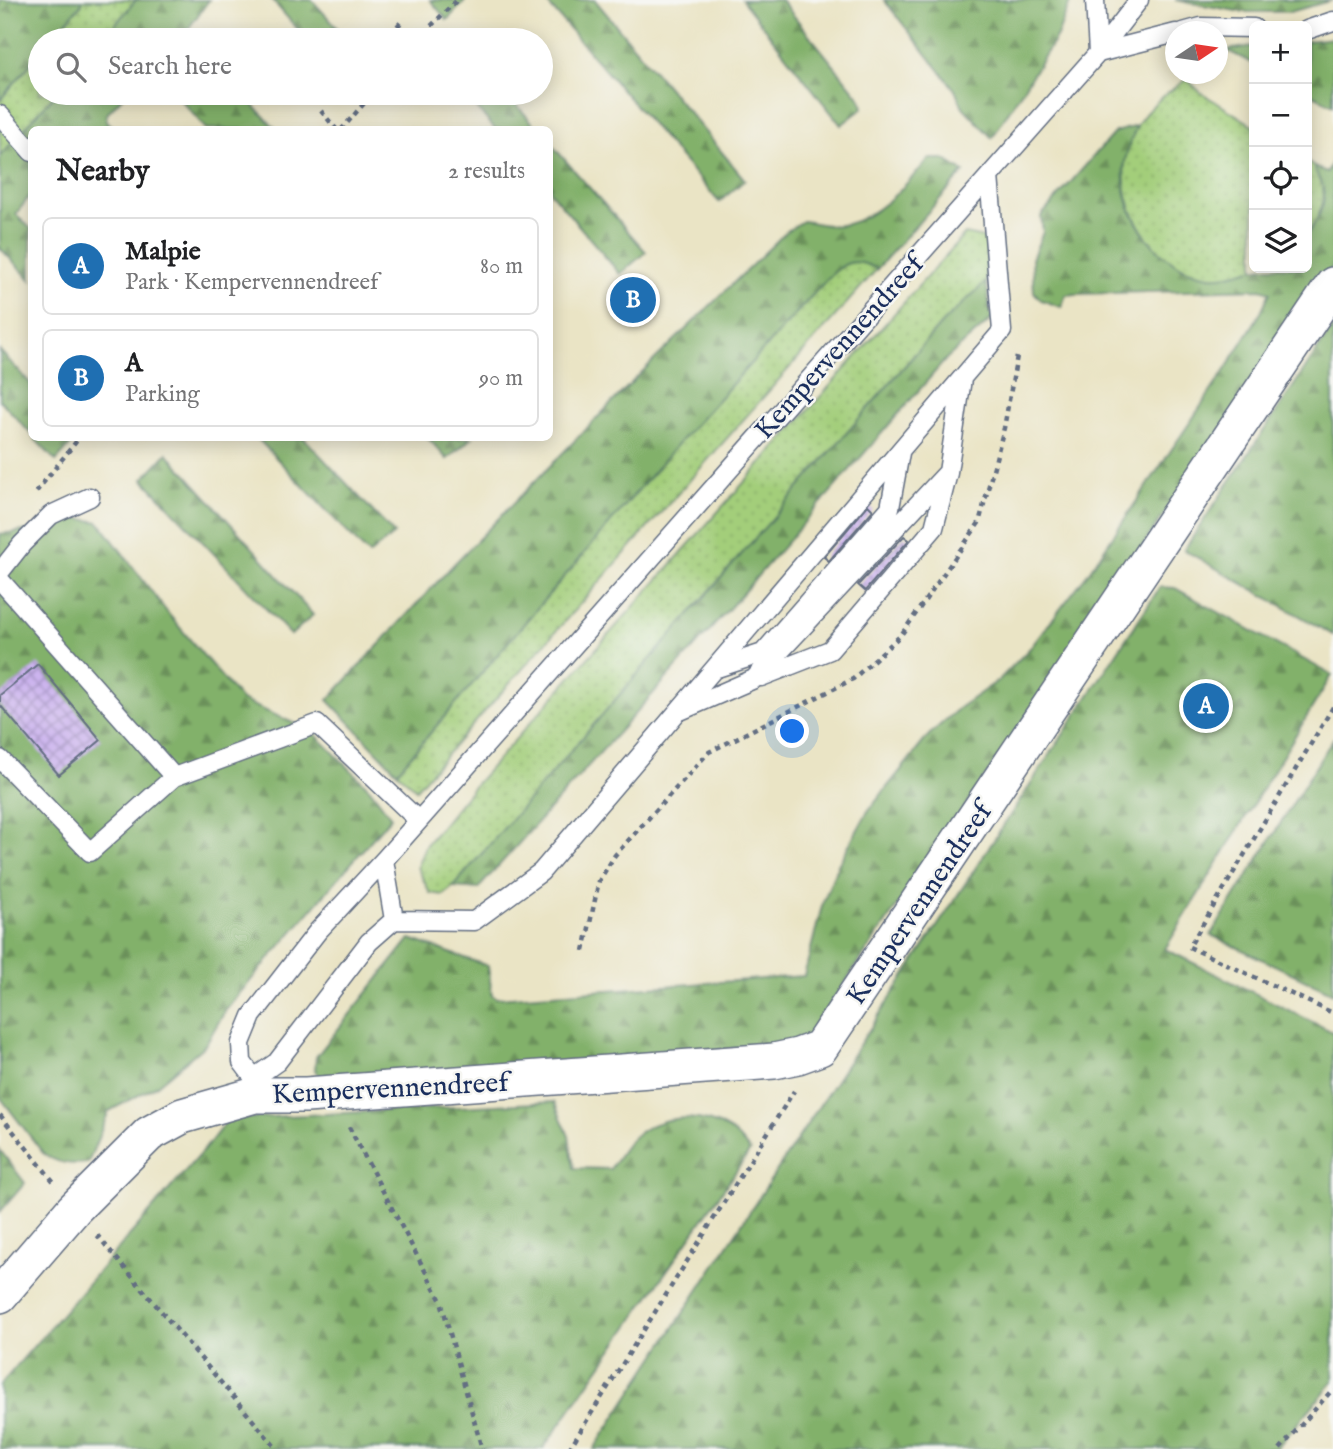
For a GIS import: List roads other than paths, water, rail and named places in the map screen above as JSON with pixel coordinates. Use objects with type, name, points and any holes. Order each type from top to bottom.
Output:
[{"type":"street","name":"Kempervennendreef","points":[[0,1295],[75,1209],[149,1134],[182,1116],[254,1086],[306,1095],[774,1061],[820,1048],[1333,285]]},
{"type":"lane","points":[[1095,0],[1098,53],[1165,36]]},
{"type":"lane","name":"Kempervennendreef","points":[[254,1086],[242,1062],[241,1042],[252,1016],[318,931],[384,860],[1098,53],[1139,0]]},
{"type":"lane","points":[[1312,28],[1333,21]]},
{"type":"lane","points":[[1228,28],[1249,28]]},
{"type":"lane","points":[[0,115],[28,147]]},
{"type":"lane","points":[[254,1086],[277,1062],[369,942],[394,920],[474,921],[541,872],[1002,331],[989,176]]},
{"type":"lane","points":[[676,713],[830,650],[934,528],[948,472],[962,378]]},
{"type":"lane","points":[[714,669],[763,653],[890,508],[901,450]]},
{"type":"lane","points":[[754,679],[948,472]]},
{"type":"lane","points":[[0,572],[22,544],[51,515],[90,497]]},
{"type":"lane","points":[[0,580],[174,777]]},
{"type":"lane","points":[[0,759],[90,852],[174,777],[317,724],[418,820]]},
{"type":"lane","points":[[384,860],[394,920]]},
{"type":"place","name":"A","points":[[633,300]]},
{"type":"place","name":"Malpie","points":[[1206,706]]}]
